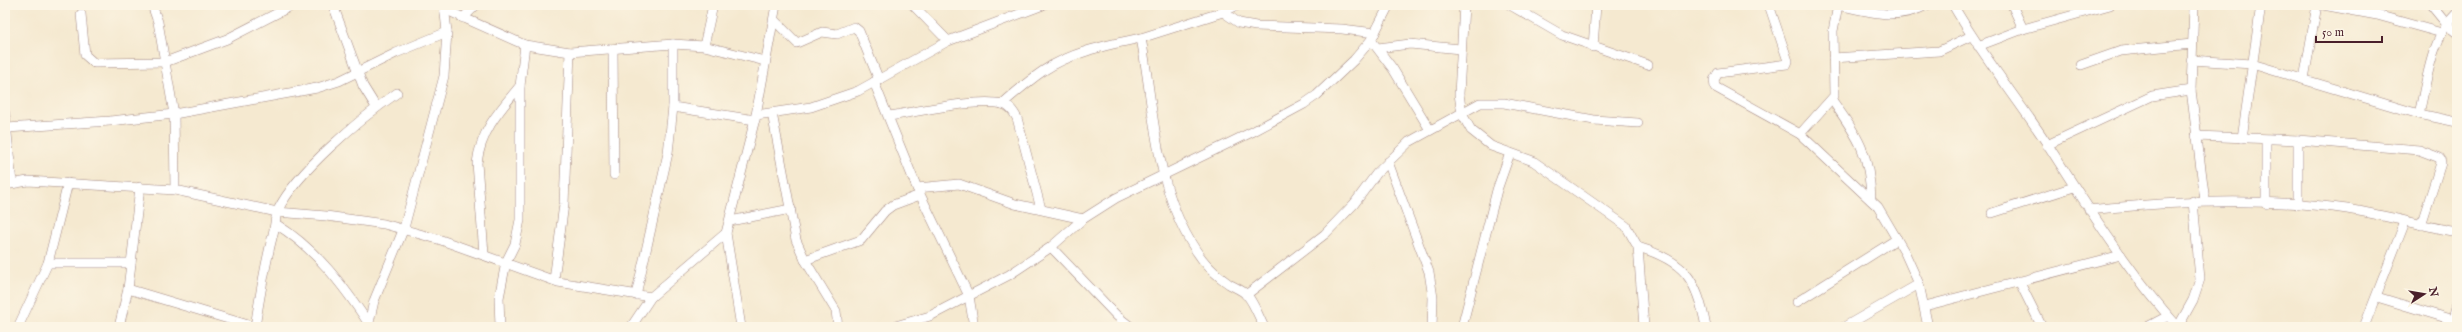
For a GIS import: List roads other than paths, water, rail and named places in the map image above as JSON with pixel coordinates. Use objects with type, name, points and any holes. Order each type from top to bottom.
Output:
[{"type":"street","points":[[152,5],[165,62],[174,114],[175,190]]},
{"type":"street","points":[[81,14],[85,56],[88,60],[94,63],[165,62],[227,38],[293,5]]},
{"type":"street","points":[[333,5],[357,70],[368,96],[376,107]]},
{"type":"street","points":[[463,18],[476,5]]},
{"type":"street","points":[[704,46],[713,5]]},
{"type":"street","points":[[741,327],[726,233],[756,118],[776,5]]},
{"type":"street","points":[[914,5],[948,41]]},
{"type":"street","points":[[673,107],[756,118],[772,113],[820,105],[876,81],[948,41],[1043,5]]},
{"type":"street","points":[[1002,104],[1043,71],[1055,64],[1099,47],[1141,38],[1223,12],[1238,5]]},
{"type":"street","points":[[892,327],[930,316],[1009,275],[1051,247],[1082,219],[1116,198],[1163,176],[1304,104],[1317,95],[1354,60],[1373,36],[1389,5]]},
{"type":"street","points":[[1464,5],[1460,50],[1459,94],[1462,114],[1471,130],[1484,142],[1534,161],[1617,217],[1632,234],[1638,247],[1644,327]]},
{"type":"street","points":[[1510,5],[1562,35],[1648,65]]},
{"type":"street","points":[[1593,47],[1596,5]]},
{"type":"street","points":[[1769,5],[1788,61],[1787,64],[1718,73],[1714,80],[1715,87],[1800,134],[1878,207],[1897,239],[1919,284],[1925,306],[1928,327]]},
{"type":"street","points":[[1800,134],[1832,100],[1834,86],[1833,31],[1838,5],[1875,13],[1897,15],[1908,14],[1927,5]]},
{"type":"street","points":[[1953,5],[1971,36],[2047,145],[2089,210],[2121,255],[2178,327],[2194,300],[2200,280],[2192,201]]},
{"type":"street","points":[[2012,5],[2023,29]]},
{"type":"street","points":[[1978,46],[2023,29],[2110,5]]},
{"type":"street","points":[[2194,5],[2190,90],[2205,201]]},
{"type":"street","points":[[2242,138],[2261,5]]},
{"type":"street","points":[[2304,79],[2323,5],[2377,15],[2442,33]]},
{"type":"street","points":[[2431,5],[2446,23],[2457,33]]},
{"type":"street","points":[[444,7],[463,18],[525,45],[570,52],[673,44],[704,46],[765,61]]},
{"type":"street","points":[[368,325],[374,301],[404,228],[425,154],[444,76],[447,32],[444,7]]},
{"type":"street","points":[[1223,12],[1239,23],[1256,26],[1342,29],[1373,36]]},
{"type":"street","points":[[2419,114],[2431,61],[2446,23],[2457,13]]},
{"type":"street","points":[[774,20],[797,43],[822,32],[836,34],[854,27],[858,31],[919,192],[969,296],[974,327]]},
{"type":"street","points":[[7,128],[110,121],[174,114],[317,88],[339,81],[357,70],[447,32]]},
{"type":"street","points":[[1373,36],[1378,48],[1430,130]]},
{"type":"street","points":[[1833,58],[1939,51],[1971,36]]},
{"type":"street","points":[[1141,38],[1151,118],[1163,176],[1185,231],[1202,258],[1218,275],[1246,294],[1264,327]]},
{"type":"street","points":[[636,295],[666,167],[673,107],[673,44]]},
{"type":"street","points":[[1378,48],[1410,44],[1460,50]]},
{"type":"street","points":[[2081,65],[2121,51],[2192,44]]},
{"type":"street","points":[[500,327],[499,298],[506,262],[515,244],[520,220],[520,86],[525,45]]},
{"type":"street","points":[[613,49],[614,175]]},
{"type":"street","points":[[554,280],[564,204],[570,52]]},
{"type":"street","points":[[2191,60],[2252,64],[2419,114],[2457,122]]},
{"type":"street","points":[[484,254],[478,171],[479,152],[491,122],[520,86]]},
{"type":"street","points":[[2047,145],[2152,96],[2190,90]]},
{"type":"street","points":[[128,289],[255,327],[261,284],[276,224],[277,212],[303,176],[376,107],[397,93]]},
{"type":"street","points":[[1832,100],[1858,137],[1864,150],[1871,180],[1871,200]]},
{"type":"street","points":[[889,116],[978,103],[1002,104],[1012,108],[1017,118],[1041,209]]},
{"type":"street","points":[[1246,294],[1325,234],[1388,162],[1408,142],[1480,104],[1504,103],[1594,120],[1638,123]]},
{"type":"street","points":[[772,113],[796,240],[805,260],[836,311],[838,327]]},
{"type":"street","points":[[5,114],[9,184],[28,181],[175,190],[277,212],[354,219],[404,228],[484,254],[554,280],[651,297]]},
{"type":"street","points":[[2196,136],[2266,140],[2298,140],[2419,150],[2440,158],[2442,163],[2421,226]]},
{"type":"street","points":[[2266,140],[2266,204]]},
{"type":"street","points":[[2298,140],[2298,205]]},
{"type":"street","points":[[1462,327],[1497,190],[1510,153]]},
{"type":"street","points":[[1388,162],[1429,272],[1433,298],[1432,327]]},
{"type":"street","points":[[18,327],[48,263],[68,183]]},
{"type":"street","points":[[805,260],[860,240],[885,211],[919,192],[959,184],[1015,204],[1082,219]]},
{"type":"street","points":[[119,327],[128,289],[140,187]]},
{"type":"street","points":[[1992,213],[2074,187]]},
{"type":"street","points":[[2089,210],[2192,201],[2298,205],[2346,209],[2421,226],[2457,232]]},
{"type":"street","points":[[730,221],[791,209]]},
{"type":"street","points":[[2364,327],[2405,222]]},
{"type":"street","points":[[276,224],[293,235],[318,257],[338,279],[368,325]]},
{"type":"street","points":[[631,327],[651,297],[726,233]]},
{"type":"street","points":[[1797,302],[1897,239]]},
{"type":"street","points":[[1051,247],[1117,316],[1131,327]]},
{"type":"street","points":[[1638,247],[1662,254],[1681,268],[1696,288],[1706,327]]},
{"type":"street","points":[[1925,306],[2121,255]]},
{"type":"street","points":[[48,263],[131,263]]},
{"type":"street","points":[[2019,281],[2042,327]]},
{"type":"street","points":[[1844,327],[1919,284]]},
{"type":"street","points":[[2377,297],[2452,323],[2457,304]]},
{"type":"street","points":[[2147,327],[2168,316]]}]
